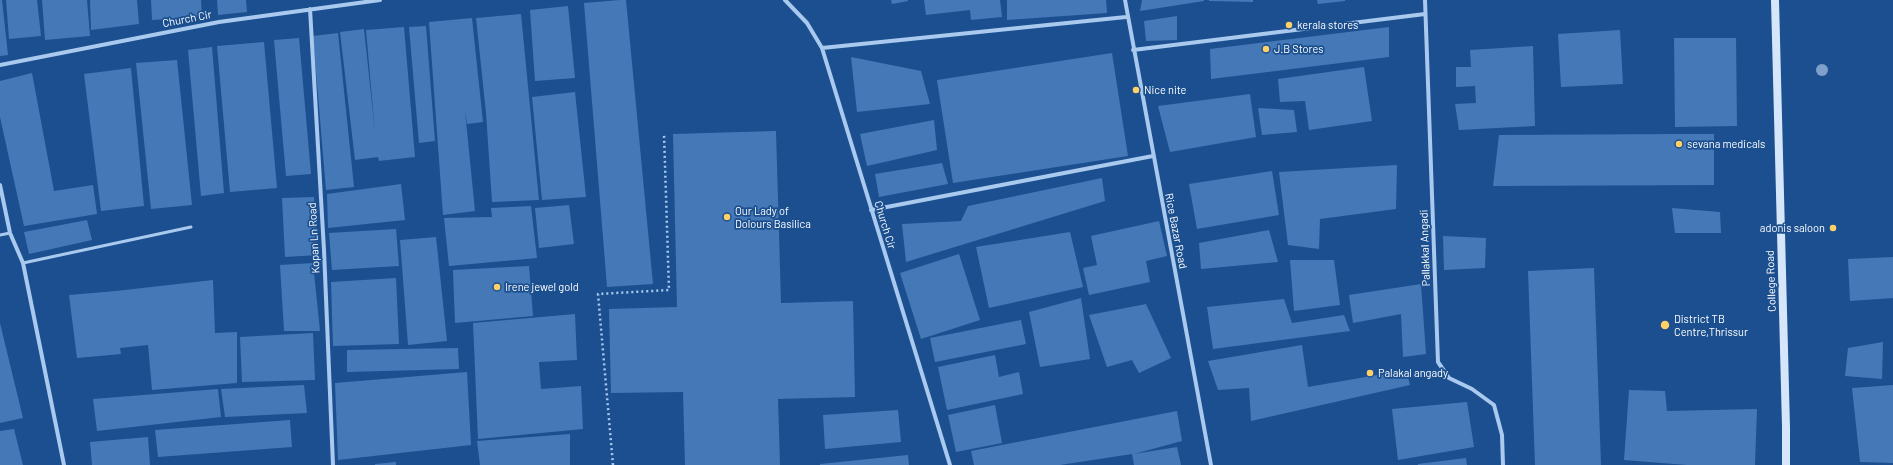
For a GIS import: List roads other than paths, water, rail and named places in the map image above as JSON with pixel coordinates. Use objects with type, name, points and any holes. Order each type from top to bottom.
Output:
[{"type":"main road","name":"College Road","points":[[1775,0],[1786,465]]},
{"type":"street","name":"Church Cir","points":[[0,65],[219,22],[380,0]]},
{"type":"street","name":"Church Cir","points":[[785,0],[807,23],[822,48],[950,465]]},
{"type":"street","name":"Rice Bazar Road","points":[[1125,0],[1126,17],[1211,465]]},
{"type":"street","name":"Pallakkal Angadi","points":[[1425,0],[1438,362],[1449,378],[1472,389],[1494,405],[1502,435],[1503,465]]},
{"type":"street","name":"Kopan Ln Road","points":[[310,9],[324,250],[333,465]]},
{"type":"street","points":[[1133,50],[1425,14]]},
{"type":"street","points":[[822,48],[1126,17]]},
{"type":"street","points":[[872,210],[1153,156]]},
{"type":"street","points":[[0,185],[10,233],[23,263],[64,465]]},
{"type":"lane","points":[[23,263],[191,228]]},
{"type":"lane","points":[[0,235],[10,233]]},
{"type":"place","name":"kerala stores","points":[[1289,25]]},
{"type":"place","name":"J.B Stores","points":[[1266,49]]},
{"type":"place","name":"Nice nite","points":[[1136,90]]},
{"type":"place","name":"sevana medicals","points":[[1679,144]]},
{"type":"place","name":"Our Lady of Dolours Basilica","points":[[727,217]]},
{"type":"place","name":"adonis saloon","points":[[1833,228]]},
{"type":"place","name":"Irene jewel gold","points":[[497,287]]},
{"type":"place","name":"District TB Centre,Thrissur","points":[[1665,325]]},
{"type":"place","name":"Palakal angady","points":[[1370,373]]}]
